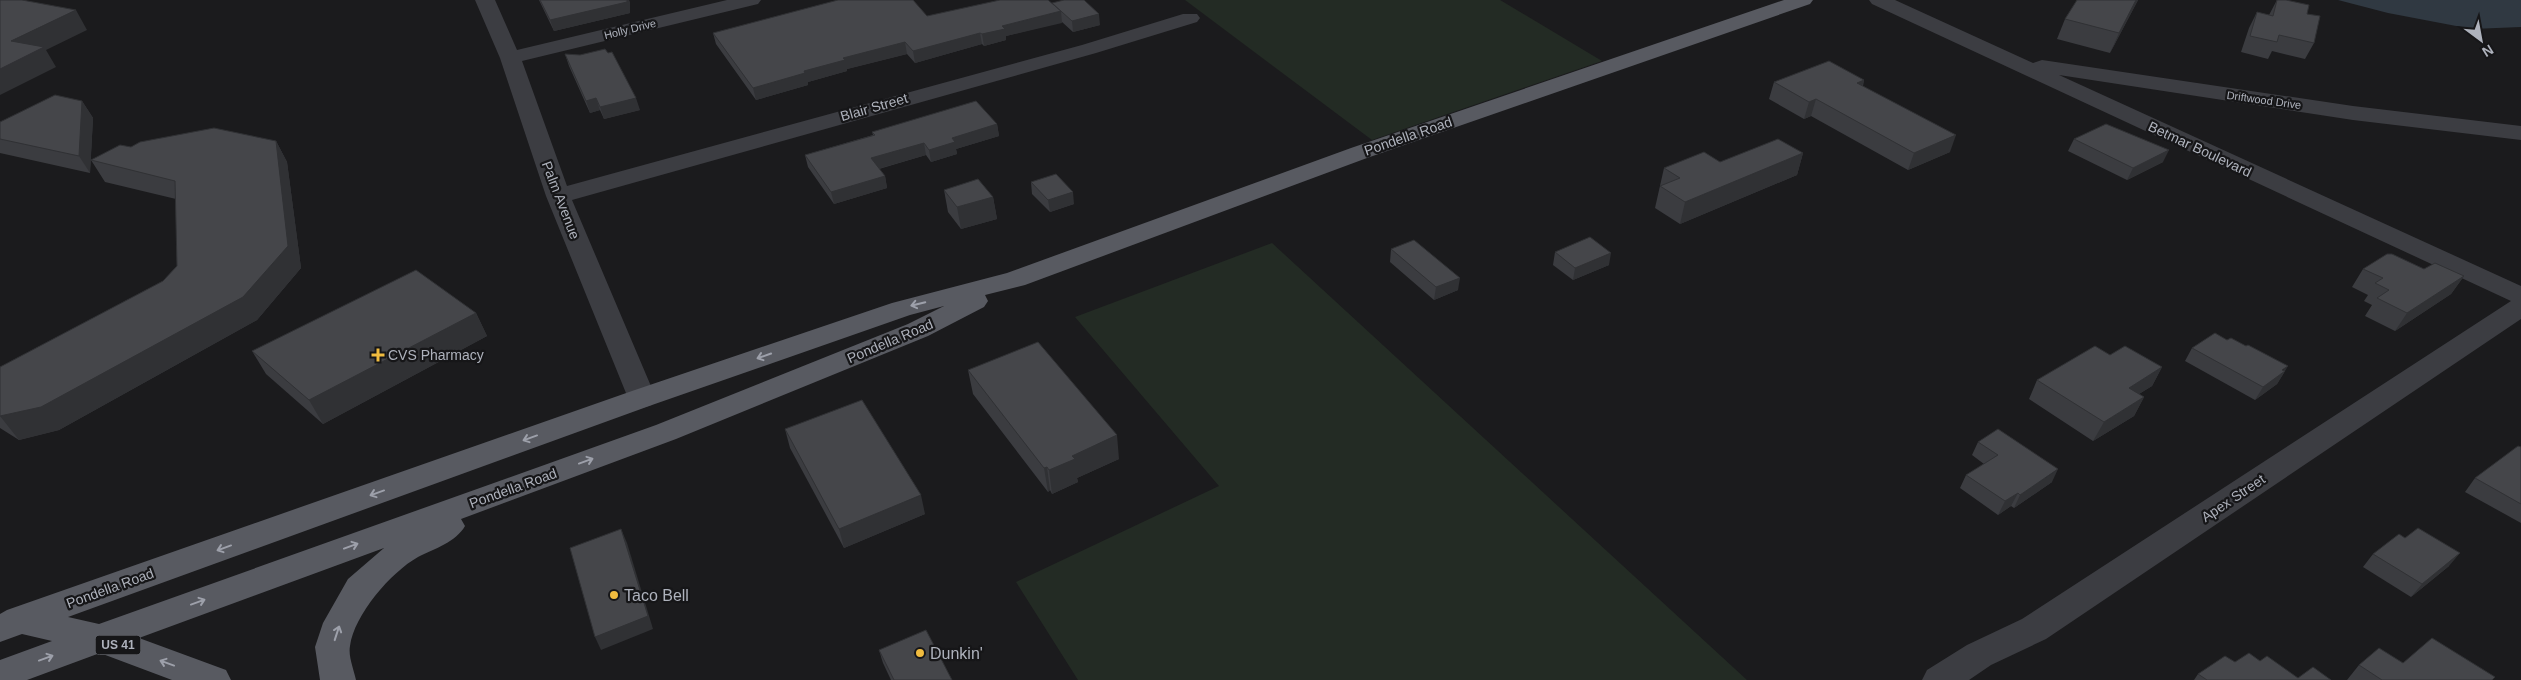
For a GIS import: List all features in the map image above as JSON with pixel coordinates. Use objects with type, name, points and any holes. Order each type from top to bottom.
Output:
[{"type":"main road","name":"Pondella Road","points":[[7,620],[901,309],[1016,279],[1366,151],[1802,0]]},
{"type":"main road","name":"Pondella Road","points":[[0,674],[666,432],[918,330],[1016,279]]},
{"type":"main road","points":[[338,680],[332,647],[340,624],[360,588],[402,551],[532,481]]},
{"type":"main road","name":"US 41","points":[[7,620],[98,638],[213,680]]},
{"type":"street","name":"Palm Avenue","points":[[485,0],[510,58],[558,196],[642,398]]},
{"type":"street","name":"Holly Drive","points":[[510,58],[751,0]]},
{"type":"street","name":"Betmar Boulevard","points":[[1879,0],[2521,296]]},
{"type":"street","name":"Blair Street","points":[[558,196],[1089,49],[1190,18]]},
{"type":"street","name":"Driftwood Drive","points":[[2008,61],[2353,113],[2521,133]]},
{"type":"street","name":"Apex Street","points":[[1940,680],[1979,655],[2034,630],[2521,307]]},
{"type":"shaded area","points":[[1185,0],[1500,0],[1602,61],[1372,140]]},
{"type":"shaded area","points":[[2338,0],[2521,0],[2521,27],[2472,29],[2388,13]]},
{"type":"shaded area","points":[[1272,243],[1747,680],[1078,680],[1016,582],[1219,486],[1075,317]]},
{"type":"building","points":[[0,0],[22,0],[76,10],[11,41],[44,47],[0,69]]},
{"type":"building","points":[[540,0],[627,0],[627,2],[550,20]]},
{"type":"building","points":[[838,0],[913,0],[927,16],[1000,0],[1048,0],[1061,11],[1002,26],[1005,29],[980,33],[913,51],[905,42],[843,58],[845,60],[753,88],[713,33]]},
{"type":"building","points":[[1064,0],[1084,0],[1099,14],[1072,21],[1052,3]]},
{"type":"building","points":[[2077,0],[2136,0],[2119,33],[2065,19]]},
{"type":"building","points":[[2277,0],[2309,5],[2307,14],[2320,16],[2314,43],[2279,35],[2277,42],[2250,36],[2257,12],[2273,16]]},
{"type":"building","points":[[605,49],[608,53],[612,52],[636,98],[600,107],[596,98],[586,101],[565,54],[580,55]]},
{"type":"building","points":[[1829,61],[1864,80],[1857,83],[1956,135],[1914,153],[1816,99],[1809,102],[1774,82]]},
{"type":"building","points":[[55,95],[82,101],[79,156],[0,139],[0,122]]},
{"type":"building","points":[[976,101],[997,124],[952,138],[955,142],[929,150],[924,143],[871,158],[885,176],[831,192],[805,155],[875,135],[872,132]]},
{"type":"building","points":[[2106,124],[2169,150],[2133,168],[2074,139]]},
{"type":"building","points":[[214,128],[276,141],[288,246],[243,297],[41,407],[0,416],[0,367],[163,281],[177,266],[175,181],[91,160],[120,145],[131,147],[140,142]]},
{"type":"building","points":[[1778,139],[1803,153],[1685,202],[1660,186],[1680,178],[1664,168],[1704,152],[1720,162]]},
{"type":"building","points":[[1056,174],[1073,192],[1048,200],[1031,182]]},
{"type":"building","points":[[978,179],[993,197],[957,207],[944,190]]},
{"type":"building","points":[[1590,237],[1611,253],[1575,268],[1555,252]]},
{"type":"building","points":[[1414,240],[1460,278],[1436,287],[1391,249]]},
{"type":"building","points":[[2387,254],[2392,254],[2424,269],[2435,263],[2464,276],[2407,313],[2377,298],[2389,290],[2375,283],[2383,278],[2363,269]]},
{"type":"building","points":[[416,270],[476,313],[309,400],[252,351]]},
{"type":"building","points":[[2215,333],[2227,340],[2231,338],[2246,346],[2248,345],[2288,366],[2282,370],[2285,371],[2263,387],[2192,348]]},
{"type":"building","points":[[1038,342],[1117,435],[1072,456],[1075,459],[1049,470],[1047,467],[1044,468],[968,370]]},
{"type":"building","points":[[2095,346],[2110,355],[2125,346],[2162,367],[2129,388],[2144,397],[2104,422],[2037,380]]},
{"type":"building","points":[[862,400],[921,495],[839,529],[785,429]]},
{"type":"building","points":[[1998,429],[2058,469],[2020,495],[2018,493],[2005,501],[1966,475],[1998,455],[1978,442]]},
{"type":"building","points":[[2518,446],[2521,447],[2521,504],[2475,478]]},
{"type":"building","points":[[2418,528],[2460,553],[2422,584],[2373,554],[2399,534],[2405,538]]},
{"type":"building","name":"Taco Bell","points":[[621,529],[648,616],[595,637],[570,548]]},
{"type":"building","name":"Dunkin'","points":[[926,630],[952,680],[894,680],[879,650]]},
{"type":"building","points":[[2432,638],[2495,677],[2492,680],[2382,680],[2359,665],[2379,648],[2403,663]]},
{"type":"building","points":[[2249,653],[2260,661],[2267,656],[2298,678],[2313,667],[2331,680],[2207,680],[2198,674],[2225,656],[2235,662]]},
{"type":"place","name":"CVS Pharmacy","points":[[378,355]]},
{"type":"place","name":"Taco Bell","points":[[614,595]]},
{"type":"place","name":"Dunkin'","points":[[920,653]]}]
